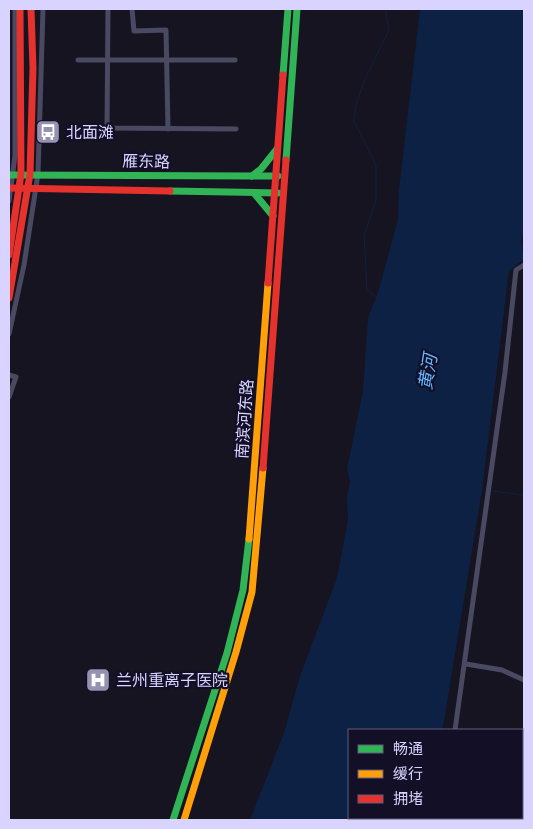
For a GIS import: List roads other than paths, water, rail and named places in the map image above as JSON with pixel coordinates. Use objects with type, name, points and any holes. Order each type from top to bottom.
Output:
[{"type":"main road","points":[[9,298],[24,189],[14,174],[20,9]]},
{"type":"main road","points":[[9,255],[24,189],[30,174],[33,68],[31,9]]},
{"type":"main road","name":"南滨河东路","points":[[173,820],[227,653],[243,590],[250,522],[288,9]]},
{"type":"main road","name":"南滨河东路","points":[[184,820],[236,652],[252,592],[259,524],[297,9]]},
{"type":"main road","points":[[252,176],[261,169],[277,149]]},
{"type":"main road","name":"雁东路","points":[[14,174],[284,176]]},
{"type":"main road","name":"雁东路","points":[[10,188],[283,193]]},
{"type":"main road","points":[[253,192],[262,200],[273,216]]},
{"type":"main road","points":[[258,409],[266,412]]},
{"type":"street","points":[[9,201],[14,174],[15,9]]},
{"type":"street","points":[[9,334],[24,264],[38,174],[43,9]]},
{"type":"street","points":[[108,9],[107,128],[236,129]]},
{"type":"street","points":[[132,9],[134,31],[166,30],[168,129]]},
{"type":"street","points":[[78,60],[235,60]]},
{"type":"street","points":[[455,729],[466,664],[506,372],[516,270],[524,265]]},
{"type":"street","points":[[9,375],[16,377],[9,397]]},
{"type":"street","points":[[466,664],[502,670],[524,680]]},
{"type":"water","name":"黄河","points":[[420,9],[524,9],[524,229],[521,240],[524,259],[509,271],[482,490],[442,729],[348,729],[348,819],[416,819],[250,820],[284,733],[299,679],[337,578],[348,520],[347,497],[350,482],[347,469],[363,391],[368,318],[378,293],[398,219],[399,190]]},
{"type":"waterway","points":[[376,297],[367,290],[364,235],[376,200],[376,165],[354,121],[356,105],[365,79],[389,30],[385,9]]},
{"type":"waterway","points":[[493,491],[524,495]]},
{"type":"place","name":"北面滩","points":[[48,132]]},
{"type":"place","name":"兰州重离子医院","points":[[98,680]]}]
